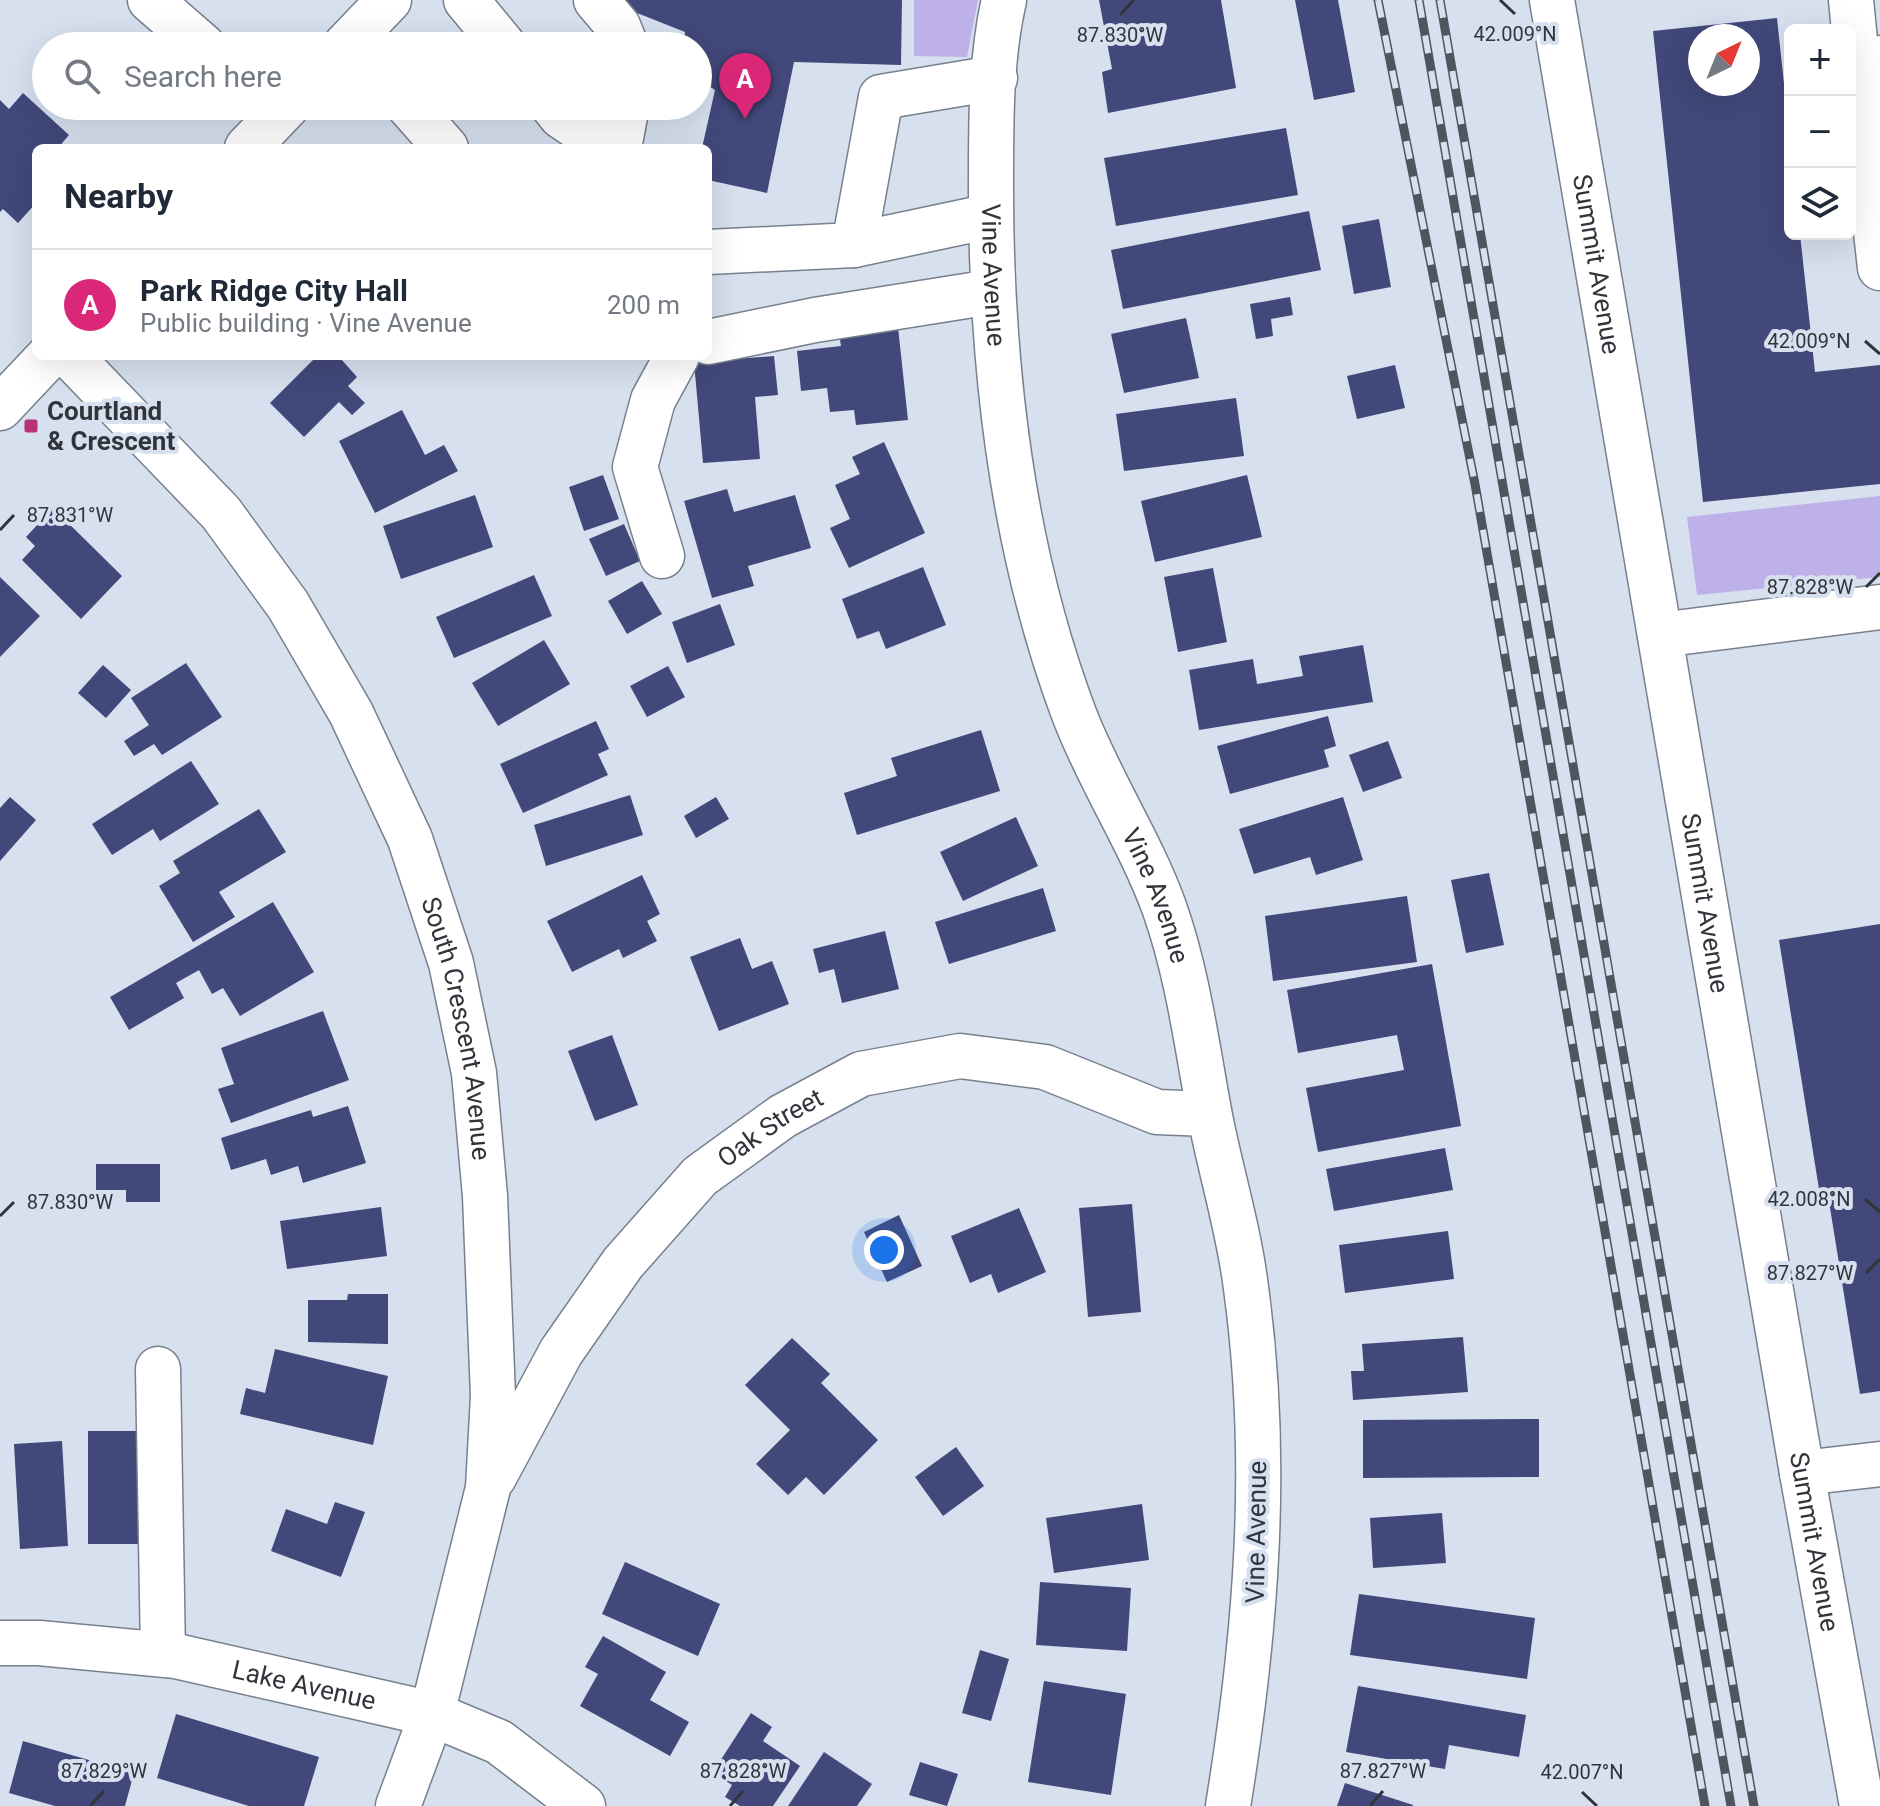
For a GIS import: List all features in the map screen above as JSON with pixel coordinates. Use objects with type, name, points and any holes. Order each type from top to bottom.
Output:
[{"type":"street","points":[[150,0],[187,32]]},
{"type":"street","points":[[361,32],[389,0]]},
{"type":"street","points":[[466,0],[492,32]]},
{"type":"street","points":[[596,0],[620,32]]},
{"type":"street","name":"Vine Avenue","points":[[1004,0],[995,78],[991,292],[1030,575],[1074,715],[1164,908],[1201,1054],[1209,1114],[1246,1285],[1255,1376],[1259,1483],[1255,1614],[1228,1806]]},
{"type":"street","name":"Summit Avenue","points":[[1552,0],[1802,1473],[1862,1806]]},
{"type":"street","points":[[1851,0],[1869,60],[1880,268]]},
{"type":"street","points":[[854,245],[881,97],[995,78]]},
{"type":"street","points":[[250,144],[270,120]]},
{"type":"street","points":[[421,120],[442,144]]},
{"type":"street","points":[[567,120],[602,144]]},
{"type":"street","points":[[620,144],[624,120]]},
{"type":"street","points":[[712,252],[854,245],[991,216]]},
{"type":"street","points":[[712,341],[815,320],[991,292]]},
{"type":"street","points":[[0,408],[45,360]]},
{"type":"street","name":"South Crescent Avenue","points":[[74,360],[221,513],[288,605],[351,713],[410,839],[451,963],[474,1073],[485,1196],[493,1396],[488,1488],[432,1714],[398,1806]]},
{"type":"street","points":[[662,556],[635,467],[653,400],[675,360]]},
{"type":"street","points":[[1660,635],[1880,607]]},
{"type":"street","name":"Oak Street","points":[[488,1488],[561,1352],[623,1263],[700,1176],[783,1116],[861,1074],[960,1056],[1045,1067],[1157,1112],[1209,1114]]},
{"type":"street","points":[[158,1369],[163,1654]]},
{"type":"street","points":[[1802,1473],[1880,1464]]},
{"type":"street","name":"Lake Avenue","points":[[0,1643],[39,1643],[163,1654],[432,1714],[499,1742],[583,1806]]},
{"type":"shaded area","points":[[914,0],[978,0],[967,57],[914,56]]},
{"type":"shaded area","points":[[1880,496],[1880,577],[1697,595],[1687,517]]},
{"type":"building","points":[[625,0],[902,0],[901,65],[794,62],[767,193],[712,181],[712,144],[703,144],[708,120],[712,120],[715,90],[712,88],[712,32],[685,32],[622,7]]},
{"type":"building","points":[[1099,0],[1221,0],[1236,88],[1108,113],[1102,72],[1112,69]]},
{"type":"building","points":[[1295,0],[1338,0],[1355,92],[1314,100]]},
{"type":"building","points":[[1777,18],[1784,84],[1784,240],[1801,240],[1815,372],[1880,365],[1880,484],[1703,502],[1653,31],[1688,27],[1688,96],[1760,96],[1760,24],[1720,24]]},
{"type":"building","points":[[23,93],[32,101],[32,120],[53,120],[69,135],[61,144],[32,144],[32,207],[18,223],[3,209],[0,212],[0,100],[9,109]]},
{"type":"building","points":[[1286,128],[1298,195],[1116,226],[1104,158]]},
{"type":"building","points":[[1309,211],[1321,270],[1123,309],[1111,250]]},
{"type":"building","points":[[1379,219],[1391,287],[1354,294],[1342,226]]},
{"type":"building","points":[[1290,297],[1293,315],[1271,319],[1273,336],[1256,339],[1250,304]]},
{"type":"building","points":[[1186,318],[1199,378],[1124,393],[1111,334]]},
{"type":"building","points":[[898,327],[908,420],[856,425],[854,410],[830,412],[827,388],[801,391],[797,351],[841,346],[839,334]]},
{"type":"building","points":[[774,356],[778,395],[755,397],[760,459],[703,463],[694,362]]},
{"type":"building","points":[[313,360],[342,360],[357,377],[348,386],[365,403],[352,415],[339,402],[304,437],[270,403]]},
{"type":"building","points":[[1395,365],[1405,408],[1357,419],[1347,376]]},
{"type":"building","points":[[1236,398],[1244,456],[1124,471],[1116,414]]},
{"type":"building","points":[[402,410],[425,455],[444,445],[458,471],[375,513],[339,441]]},
{"type":"building","points":[[884,442],[925,533],[849,568],[830,528],[850,519],[835,485],[860,474],[852,457]]},
{"type":"building","points":[[603,475],[619,519],[584,531],[569,487]]},
{"type":"building","points":[[1247,475],[1262,537],[1155,562],[1141,501]]},
{"type":"building","points":[[727,489],[734,512],[795,495],[811,548],[748,566],[754,586],[712,598],[684,501]]},
{"type":"building","points":[[475,495],[493,547],[401,579],[383,526]]},
{"type":"building","points":[[53,508],[122,576],[81,619],[22,560],[35,546],[26,537]]},
{"type":"building","points":[[624,524],[640,561],[606,576],[589,539]]},
{"type":"building","points":[[923,567],[946,625],[886,649],[879,631],[857,639],[842,599]]},
{"type":"building","points":[[1213,568],[1227,642],[1178,652],[1164,577]]},
{"type":"building","points":[[534,575],[552,616],[454,658],[436,617]]},
{"type":"building","points":[[0,577],[40,616],[0,657]]},
{"type":"building","points":[[642,581],[662,614],[627,634],[608,601]]},
{"type":"building","points":[[720,604],[735,645],[687,663],[672,622]]},
{"type":"building","points":[[544,640],[570,684],[498,726],[472,683]]},
{"type":"building","points":[[1363,645],[1373,702],[1199,730],[1189,670],[1253,659],[1257,684],[1303,676],[1299,656]]},
{"type":"building","points":[[186,663],[222,717],[162,755],[154,744],[134,756],[124,741],[149,725],[131,698]]},
{"type":"building","points":[[103,665],[131,690],[106,718],[78,693]]},
{"type":"building","points":[[668,666],[685,697],[647,717],[630,686]]},
{"type":"building","points":[[1328,716],[1336,746],[1324,750],[1329,767],[1230,794],[1217,746]]},
{"type":"building","points":[[596,721],[609,749],[598,754],[608,775],[523,813],[500,764]]},
{"type":"building","points":[[981,730],[1000,791],[857,835],[844,793],[897,776],[891,758]]},
{"type":"building","points":[[1388,741],[1402,778],[1363,792],[1349,755]]},
{"type":"building","points":[[191,761],[219,804],[160,841],[153,829],[112,855],[92,824]]},
{"type":"building","points":[[630,795],[643,835],[546,866],[534,825]]},
{"type":"building","points":[[10,797],[36,820],[0,861],[0,808]]},
{"type":"building","points":[[716,797],[729,819],[696,838],[684,816]]},
{"type":"building","points":[[1343,797],[1363,860],[1316,875],[1310,857],[1254,874],[1239,829]]},
{"type":"building","points":[[259,809],[286,852],[219,892],[235,917],[193,942],[159,886],[180,873],[173,861]]},
{"type":"building","points":[[1016,817],[1038,866],[963,901],[940,852]]},
{"type":"building","points":[[1489,873],[1504,945],[1466,953],[1451,880]]},
{"type":"building","points":[[642,875],[660,914],[647,921],[657,941],[623,958],[619,949],[572,972],[547,921]]},
{"type":"building","points":[[1043,888],[1056,931],[949,964],[935,922]]},
{"type":"building","points":[[1407,896],[1417,962],[1273,981],[1265,916]]},
{"type":"building","points":[[273,902],[314,972],[240,1016],[223,988],[212,994],[199,970],[176,983],[184,998],[129,1030],[110,997]]},
{"type":"building","points":[[1880,924],[1880,1391],[1860,1394],[1827,1189],[1819,1189],[1779,940]]},
{"type":"building","points":[[885,931],[899,989],[842,1003],[834,969],[819,973],[813,949]]},
{"type":"building","points":[[740,938],[752,969],[772,961],[789,1004],[719,1031],[690,957]]},
{"type":"building","points":[[1432,964],[1461,1126],[1318,1152],[1306,1088],[1404,1070],[1397,1035],[1298,1053],[1287,990]]},
{"type":"building","points":[[323,1011],[349,1080],[231,1123],[218,1089],[234,1084],[221,1048]]},
{"type":"building","points":[[612,1035],[638,1105],[595,1121],[568,1051]]},
{"type":"building","points":[[348,1106],[366,1163],[303,1183],[298,1166],[271,1175],[266,1159],[231,1170],[221,1138],[311,1110],[313,1117]]},
{"type":"building","points":[[1445,1148],[1453,1190],[1334,1211],[1326,1169]]},
{"type":"building","points":[[96,1164],[160,1164],[160,1202],[126,1202],[126,1190],[96,1190]]},
{"type":"building","points":[[1132,1204],[1141,1312],[1088,1317],[1079,1208]]},
{"type":"building","points":[[381,1207],[387,1256],[287,1269],[280,1221]]},
{"type":"building","points":[[1019,1208],[1046,1272],[998,1293],[991,1274],[970,1283],[951,1236]]},
{"type":"building","points":[[899,1215],[922,1266],[887,1282],[864,1232]]},
{"type":"building","points":[[1448,1231],[1454,1279],[1345,1293],[1339,1245]]},
{"type":"building","points":[[348,1294],[388,1294],[388,1344],[308,1342],[308,1300],[347,1300]]},
{"type":"building","points":[[1463,1337],[1468,1392],[1353,1400],[1351,1371],[1364,1371],[1362,1344]]},
{"type":"building","points":[[792,1338],[830,1374],[821,1383],[878,1440],[824,1495],[806,1477],[788,1495],[756,1464],[790,1430],[745,1385]]},
{"type":"building","points":[[275,1349],[388,1376],[373,1445],[240,1414],[246,1388],[265,1393]]},
{"type":"building","points":[[1539,1419],[1539,1477],[1363,1478],[1363,1420]]},
{"type":"building","points":[[88,1431],[138,1431],[156,1544],[88,1544]]},
{"type":"building","points":[[62,1441],[68,1546],[20,1549],[14,1444]]},
{"type":"building","points":[[956,1447],[984,1486],[943,1516],[915,1477]]},
{"type":"building","points":[[335,1502],[365,1512],[341,1577],[271,1551],[286,1509],[327,1524]]},
{"type":"building","points":[[1142,1504],[1149,1560],[1054,1573],[1046,1518]]},
{"type":"building","points":[[1442,1513],[1446,1563],[1373,1568],[1370,1518]]},
{"type":"building","points":[[625,1562],[720,1604],[698,1656],[602,1614]]},
{"type":"building","points":[[1040,1582],[1131,1588],[1127,1651],[1036,1645]]},
{"type":"building","points":[[1359,1594],[1535,1618],[1527,1679],[1350,1655]]},
{"type":"building","points":[[603,1636],[666,1672],[650,1700],[689,1722],[670,1756],[580,1706],[598,1674],[585,1667]]},
{"type":"building","points":[[980,1650],[1009,1659],[991,1721],[962,1713]]},
{"type":"building","points":[[1044,1681],[1126,1694],[1111,1795],[1028,1782]]},
{"type":"building","points":[[1358,1686],[1526,1715],[1519,1757],[1449,1745],[1445,1769],[1346,1752]]},
{"type":"building","points":[[751,1713],[772,1727],[763,1741],[800,1766],[773,1806],[740,1806],[725,1797],[732,1785],[713,1772]]},
{"type":"building","points":[[176,1714],[319,1757],[304,1806],[249,1806],[157,1778]]},
{"type":"building","points":[[23,1741],[134,1773],[125,1806],[55,1806],[9,1793]]},
{"type":"building","points":[[824,1752],[872,1784],[857,1806],[788,1806]]},
{"type":"building","points":[[920,1762],[958,1774],[947,1806],[909,1795]]},
{"type":"building","points":[[1345,1783],[1413,1805],[1413,1806],[1337,1806]]},
{"type":"railway","points":[[1378,0],[1475,484],[1705,1806]]},
{"type":"railway","points":[[1419,0],[1731,1806]]},
{"type":"railway","points":[[1440,0],[1754,1806]]},
{"type":"place","name":"Park Ridge City Hall","points":[[745,119]]},
{"type":"place","name":"Courtland & Crescent","points":[[31,426]]}]
